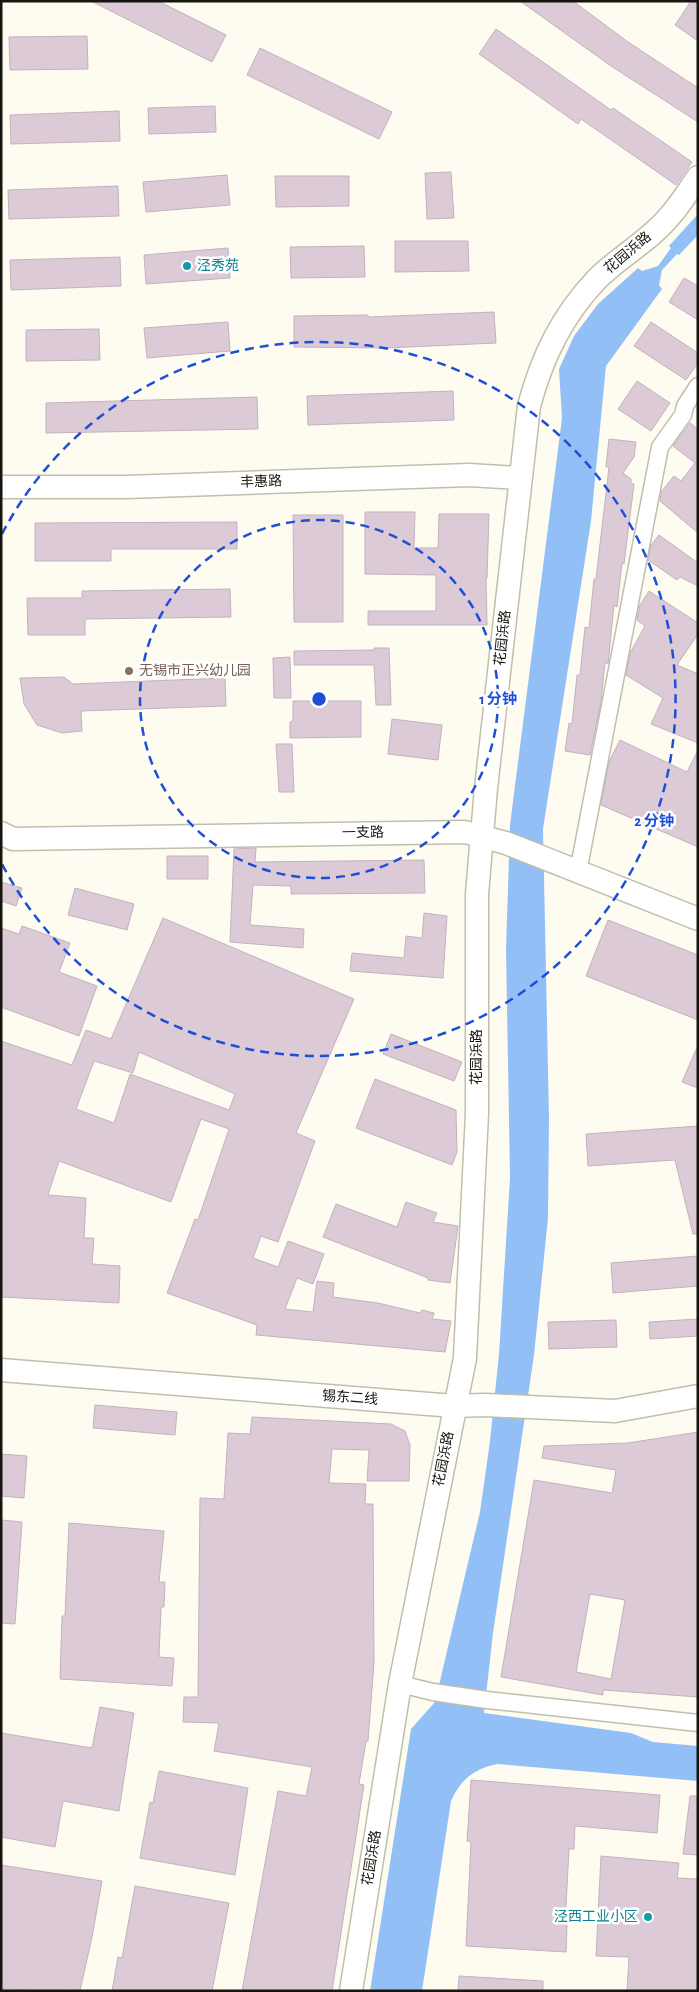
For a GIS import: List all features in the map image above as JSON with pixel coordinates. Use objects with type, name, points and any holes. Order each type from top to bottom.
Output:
[{"type":"street","name":"花园浜路","points":[[350,1991],[400,1684],[465,1358],[477,1113],[477,894],[529,406],[538,373],[553,338],[573,307],[598,278],[669,218],[698,176]]},
{"type":"street","points":[[570,869],[660,447],[683,415],[685,406],[698,386]]},
{"type":"street","name":"丰惠路","points":[[1,487],[127,487],[469,475],[520,478]]},
{"type":"street","name":"一支路","points":[[7,836],[465,832],[506,842],[698,919]]},
{"type":"street","name":"锡东二线","points":[[1,1370],[454,1406],[615,1411],[698,1396]]},
{"type":"street","points":[[400,1684],[433,1692],[487,1700],[698,1722]]},
{"type":"water","points":[[698,214],[698,235],[662,270],[659,285],[662,289],[606,366],[591,521],[543,829],[549,1117],[548,1218],[534,1355],[493,1633],[484,1713],[631,1733],[653,1742],[698,1746],[698,1781],[497,1764],[475,1772],[459,1787],[451,1801],[422,1991],[370,1991],[411,1729],[435,1702],[480,1512],[490,1441],[499,1354],[510,1178],[506,949],[510,825],[562,418],[559,369],[574,336],[598,304],[638,268],[642,271],[658,266],[671,248],[669,246]]},
{"type":"building","points":[[91,1],[158,1],[226,35],[212,62]]},
{"type":"building","points":[[520,1],[573,1],[628,42],[698,88],[698,122],[611,66]]},
{"type":"building","points":[[691,1],[698,1],[698,41],[675,25]]},
{"type":"building","points":[[496,29],[611,110],[613,108],[692,162],[676,185],[581,119],[578,124],[479,54]]},
{"type":"building","points":[[87,36],[88,69],[10,70],[9,37]]},
{"type":"building","points":[[260,48],[392,112],[379,139],[247,75]]},
{"type":"building","points":[[215,106],[216,132],[149,134],[148,108]]},
{"type":"building","points":[[119,111],[120,141],[11,144],[10,115]]},
{"type":"building","points":[[451,172],[454,218],[427,219],[425,173]]},
{"type":"building","points":[[227,175],[230,205],[146,212],[143,182]]},
{"type":"building","points":[[275,176],[349,176],[349,206],[276,207]]},
{"type":"building","points":[[118,186],[119,216],[9,219],[8,190]]},
{"type":"building","points":[[395,241],[468,241],[469,271],[395,272]]},
{"type":"building","points":[[364,246],[365,277],[291,278],[290,247]]},
{"type":"building","name":"泾秀苑","points":[[228,248],[230,278],[146,284],[144,255]]},
{"type":"building","points":[[120,257],[121,286],[11,290],[10,260]]},
{"type":"building","points":[[684,278],[698,286],[698,320],[669,302]]},
{"type":"building","points":[[494,312],[496,343],[387,348],[294,347],[294,316],[368,315],[368,317]]},
{"type":"building","points":[[228,322],[230,351],[147,358],[144,328]]},
{"type":"building","points":[[651,322],[698,353],[698,363],[686,380],[634,346]]},
{"type":"building","points":[[99,329],[100,360],[26,361],[26,330]]},
{"type":"building","points":[[637,381],[670,403],[651,431],[618,409]]},
{"type":"building","points":[[453,391],[454,420],[308,425],[307,396]]},
{"type":"building","points":[[257,397],[258,429],[46,433],[46,403]]},
{"type":"building","points":[[690,423],[698,429],[698,533],[660,501],[661,492],[674,476],[681,481],[695,463],[673,446]]},
{"type":"building","points":[[609,439],[636,442],[634,457],[623,473],[634,484],[617,607],[614,605],[608,664],[605,662],[601,702],[590,755],[565,751],[569,723],[572,724],[577,675],[580,675],[585,627],[589,628],[594,579],[596,579],[609,467],[606,467]]},
{"type":"building","points":[[365,512],[415,512],[414,548],[438,548],[439,514],[489,514],[486,578],[487,625],[368,625],[368,611],[436,611],[436,575],[365,574]]},
{"type":"building","points":[[293,515],[343,515],[343,622],[294,622]]},
{"type":"building","points":[[237,522],[237,549],[111,549],[111,561],[35,561],[35,523]]},
{"type":"building","points":[[659,535],[698,563],[698,586],[680,577],[677,580],[648,560],[651,545]]},
{"type":"building","points":[[230,589],[231,617],[85,619],[85,635],[28,635],[27,598],[82,598],[82,591]]},
{"type":"building","points":[[649,591],[698,623],[698,634],[677,665],[698,674],[698,743],[651,724],[663,698],[626,675],[630,653],[645,626],[637,620],[640,605]]},
{"type":"building","points":[[374,648],[389,648],[391,705],[376,705],[374,665],[294,665],[294,651],[374,650]]},
{"type":"building","points":[[290,657],[291,698],[274,698],[273,658]]},
{"type":"building","points":[[64,677],[73,684],[225,678],[226,706],[81,711],[82,731],[62,733],[37,725],[24,704],[20,678]]},
{"type":"building","points":[[293,701],[361,701],[361,737],[290,738],[290,722],[293,721]]},
{"type":"building","points":[[392,719],[442,725],[438,760],[388,754]]},
{"type":"building","points":[[620,740],[687,772],[698,750],[698,847],[601,805],[609,762]]},
{"type":"building","points":[[276,744],[292,744],[294,792],[279,792]]},
{"type":"building","points":[[256,848],[255,862],[424,860],[425,893],[291,894],[291,886],[253,885],[250,925],[304,929],[303,948],[230,942],[234,849]]},
{"type":"building","points":[[167,856],[208,856],[208,879],[167,879]]},
{"type":"building","points":[[1,882],[22,888],[16,906],[1,901]]},
{"type":"building","points":[[75,888],[134,904],[127,930],[68,915]]},
{"type":"building","points":[[424,913],[447,916],[443,978],[350,971],[352,953],[404,958],[406,936],[422,938]]},
{"type":"building","points":[[163,918],[354,999],[296,1133],[315,1141],[278,1242],[261,1236],[253,1258],[278,1267],[288,1241],[324,1254],[313,1284],[297,1278],[285,1309],[313,1312],[317,1281],[334,1283],[333,1297],[378,1303],[420,1313],[422,1310],[434,1313],[432,1319],[451,1321],[445,1352],[256,1335],[257,1325],[167,1293],[195,1219],[198,1220],[229,1129],[201,1119],[171,1202],[59,1161],[48,1195],[86,1198],[84,1238],[94,1238],[92,1264],[120,1266],[119,1303],[1,1297],[1,1041],[72,1065],[86,1030],[111,1039]],"holes":[[[139,1052],[235,1094],[229,1110],[130,1074],[114,1123],[76,1109],[94,1061],[133,1073]]]},
{"type":"building","points":[[608,920],[698,955],[698,1020],[586,976]]},
{"type":"building","points":[[22,926],[70,943],[59,972],[97,986],[79,1036],[1,1007],[1,928],[19,934]]},
{"type":"building","points":[[391,1034],[462,1062],[454,1081],[383,1054]]},
{"type":"building","points":[[698,1045],[698,1088],[682,1082]]},
{"type":"building","points":[[375,1079],[456,1110],[457,1152],[452,1165],[356,1128]]},
{"type":"building","points":[[698,1126],[698,1234],[693,1234],[675,1160],[588,1166],[586,1134]]},
{"type":"building","points":[[406,1202],[437,1213],[433,1222],[458,1226],[450,1283],[428,1280],[428,1278],[323,1237],[336,1204],[397,1227]]},
{"type":"building","points":[[698,1256],[698,1286],[613,1293],[611,1263]]},
{"type":"building","points":[[698,1319],[698,1336],[650,1339],[649,1322]]},
{"type":"building","points":[[616,1320],[617,1347],[549,1349],[548,1322]]},
{"type":"building","points":[[95,1405],[177,1412],[175,1435],[93,1428]]},
{"type":"building","points":[[252,1417],[391,1424],[405,1431],[410,1445],[409,1481],[367,1481],[369,1450],[332,1449],[329,1483],[366,1484],[365,1504],[373,1504],[374,1662],[368,1741],[366,1741],[359,1784],[364,1785],[332,1991],[242,1991],[278,1791],[306,1796],[312,1767],[214,1751],[219,1723],[183,1722],[184,1697],[198,1697],[200,1498],[224,1499],[228,1433],[250,1434]]},
{"type":"building","points":[[698,1432],[698,1697],[603,1690],[603,1695],[501,1677],[534,1480],[612,1493],[616,1470],[542,1458],[544,1446],[628,1443]],"holes":[[[590,1594],[625,1600],[611,1679],[576,1672]]]},
{"type":"building","points":[[1,1454],[27,1456],[24,1498],[1,1496]]},
{"type":"building","points":[[1,1520],[22,1522],[15,1624],[1,1623]]},
{"type":"building","points":[[69,1523],[164,1531],[159,1582],[165,1582],[164,1607],[161,1607],[159,1657],[174,1658],[172,1686],[60,1679],[62,1616],[65,1616]]},
{"type":"building","points":[[100,1707],[134,1713],[119,1811],[63,1801],[55,1847],[1,1837],[1,1733],[92,1748]]},
{"type":"building","points":[[159,1771],[248,1788],[235,1875],[140,1858],[150,1802],[153,1803]]},
{"type":"building","points":[[471,1780],[660,1795],[657,1833],[575,1826],[574,1849],[569,1849],[565,1925],[567,1925],[566,1952],[466,1946],[471,1842],[467,1841]]},
{"type":"building","points":[[690,1796],[698,1796],[698,1855],[683,1854]]},
{"type":"building","name":"泾西工业小区","points":[[601,1856],[679,1863],[677,1878],[698,1879],[698,1991],[627,1991],[629,1957],[596,1956]]},
{"type":"building","points":[[1,1865],[102,1881],[80,1991],[1,1989]]},
{"type":"building","points":[[135,1886],[229,1903],[212,1991],[112,1991],[118,1957],[122,1958]]},
{"type":"building","points":[[459,1976],[543,1981],[543,1991],[458,1991]]},
{"type":"place","name":"泾秀苑","points":[[187,266]]},
{"type":"place","name":"无锡市正兴幼儿园","points":[[129,671]]},
{"type":"place","name":"泾西工业小区","points":[[648,1917]]}]
